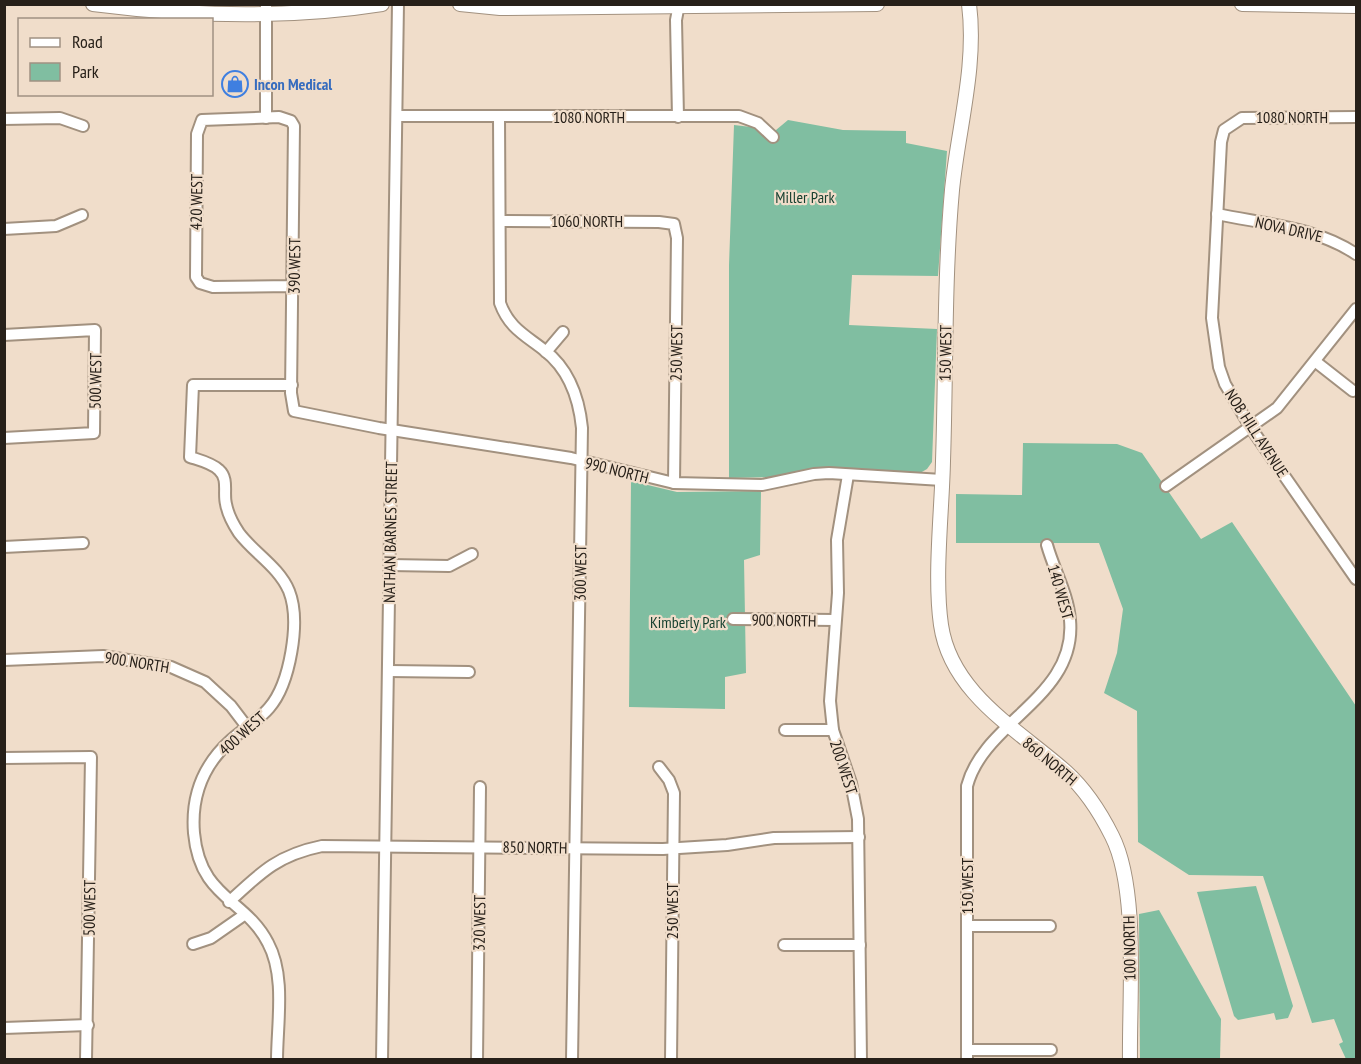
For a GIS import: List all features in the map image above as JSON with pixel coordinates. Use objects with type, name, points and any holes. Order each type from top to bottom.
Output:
[{"type":"street","points":[[93,4],[158,8],[345,10],[382,4]]},
{"type":"street","name":"NATHAN BARNES STREET","points":[[382,1059],[398,4]]},
{"type":"street","points":[[460,4],[481,6],[877,4]]},
{"type":"street","name":"150 WEST","points":[[969,4],[969,70],[950,226],[942,480],[941,626],[956,668],[975,693]]},
{"type":"street","points":[[1242,4],[1356,6]]},
{"type":"street","points":[[678,117],[676,20],[679,6]]},
{"type":"street","points":[[266,9],[266,118]]},
{"type":"street","name":"1080 NORTH","points":[[398,116],[739,116],[758,123],[773,137]]},
{"type":"street","name":"300 WEST","points":[[499,117],[500,303],[511,325],[546,352],[564,372],[578,403],[582,428],[573,1059]]},
{"type":"street","name":"1080 NORTH","points":[[1229,125],[1242,118],[1253,117],[1356,117]]},
{"type":"street","points":[[4,119],[60,118],[83,126]]},
{"type":"street","name":"420 WEST","points":[[266,118],[202,120],[197,134],[195,271],[200,283],[213,287],[293,286]]},
{"type":"street","name":"390 WEST","points":[[266,118],[291,121],[296,144],[292,385],[294,411]]},
{"type":"street","name":"NOB HILL AVENUE","points":[[1229,125],[1221,142],[1212,318],[1215,351],[1225,384],[1251,428],[1356,579]]},
{"type":"street","name":"NOVA DRIVE","points":[[1217,214],[1312,233],[1336,241],[1356,254]]},
{"type":"street","points":[[4,229],[56,226],[82,215]]},
{"type":"street","name":"1060 NORTH","points":[[500,221],[674,224]]},
{"type":"street","name":"250 WEST","points":[[674,224],[677,238],[674,483]]},
{"type":"street","points":[[1166,486],[1277,408],[1356,309]]},
{"type":"street","name":"500 WEST","points":[[4,335],[95,330],[94,433],[4,438]]},
{"type":"street","points":[[546,352],[563,332]]},
{"type":"street","points":[[1316,362],[1353,391]]},
{"type":"street","name":"400 WEST","points":[[277,1059],[275,960],[264,936],[213,886],[202,863],[195,836],[194,806],[200,781],[210,763],[272,705],[281,686],[294,638],[293,605],[288,589],[281,579],[243,538],[233,523],[226,504],[225,481],[221,472],[212,465],[190,457],[193,385],[292,385]]},
{"type":"street","name":"990 NORTH","points":[[294,411],[391,430],[582,460],[674,483],[762,485],[814,474],[942,480]]},
{"type":"street","name":"200 WEST","points":[[848,475],[837,540],[835,620],[829,691],[833,730],[854,797],[859,837],[861,1059]]},
{"type":"street","points":[[4,548],[83,543]]},
{"type":"street","name":"140 WEST","points":[[1008,726],[1051,682],[1062,664],[1068,645],[1070,614],[1047,545]]},
{"type":"street","points":[[390,565],[449,566],[472,554]]},
{"type":"street","name":"900 NORTH","points":[[733,619],[835,620]]},
{"type":"street","name":"900 NORTH","points":[[4,660],[103,656],[171,667],[205,682],[231,706],[247,727]]},
{"type":"street","points":[[389,670],[469,672]]},
{"type":"street","name":"860 NORTH","points":[[975,693],[1008,726],[1067,773],[1085,791],[1113,838]]},
{"type":"street","name":"150 WEST","points":[[967,1055],[967,786],[974,769],[1008,726]]},
{"type":"street","points":[[785,730],[833,730]]},
{"type":"street","name":"500 WEST","points":[[4,758],[91,757],[86,1059]]},
{"type":"street","name":"250 WEST","points":[[659,767],[669,780],[674,793],[671,1059]]},
{"type":"street","name":"320 WEST","points":[[477,1059],[480,787]]},
{"type":"street","name":"850 NORTH","points":[[229,902],[270,865],[293,853],[322,846],[673,847],[727,845],[774,838],[859,837]]},
{"type":"street","name":"100 NORTH","points":[[1113,838],[1127,886],[1130,1059]]},
{"type":"street","points":[[194,944],[211,938],[244,915]]},
{"type":"street","points":[[967,926],[1050,926]]},
{"type":"street","points":[[784,945],[860,945]]},
{"type":"street","points":[[4,1028],[88,1025]]},
{"type":"street","points":[[967,1055],[1051,1050]]},
{"type":"green space","name":"Miller Park","points":[[788,120],[843,130],[906,131],[906,143],[947,151],[938,276],[852,275],[849,325],[937,329],[932,462],[920,473],[817,467],[773,477],[729,478],[729,265],[734,125],[776,130]]},
{"type":"green space","points":[[1023,443],[1117,444],[1142,453],[1201,539],[1232,522],[1356,706],[1356,1059],[1346,1059],[1339,1044],[1343,1042],[1334,1019],[1312,1023],[1263,876],[1189,875],[1138,842],[1137,711],[1104,693],[1117,653],[1123,609],[1099,543],[956,543],[956,494],[1022,495]]},
{"type":"green space","name":"Kimberly Park","points":[[631,481],[677,492],[761,491],[760,555],[744,560],[746,673],[725,677],[725,709],[629,707]]},
{"type":"green space","points":[[1256,886],[1293,1006],[1288,1018],[1276,1020],[1274,1013],[1238,1020],[1234,1016],[1197,892]]},
{"type":"green space","points":[[1159,910],[1221,1019],[1220,1059],[1140,1059],[1139,914]]},
{"type":"place","name":"Incon Medical","points":[[235,84]]}]
